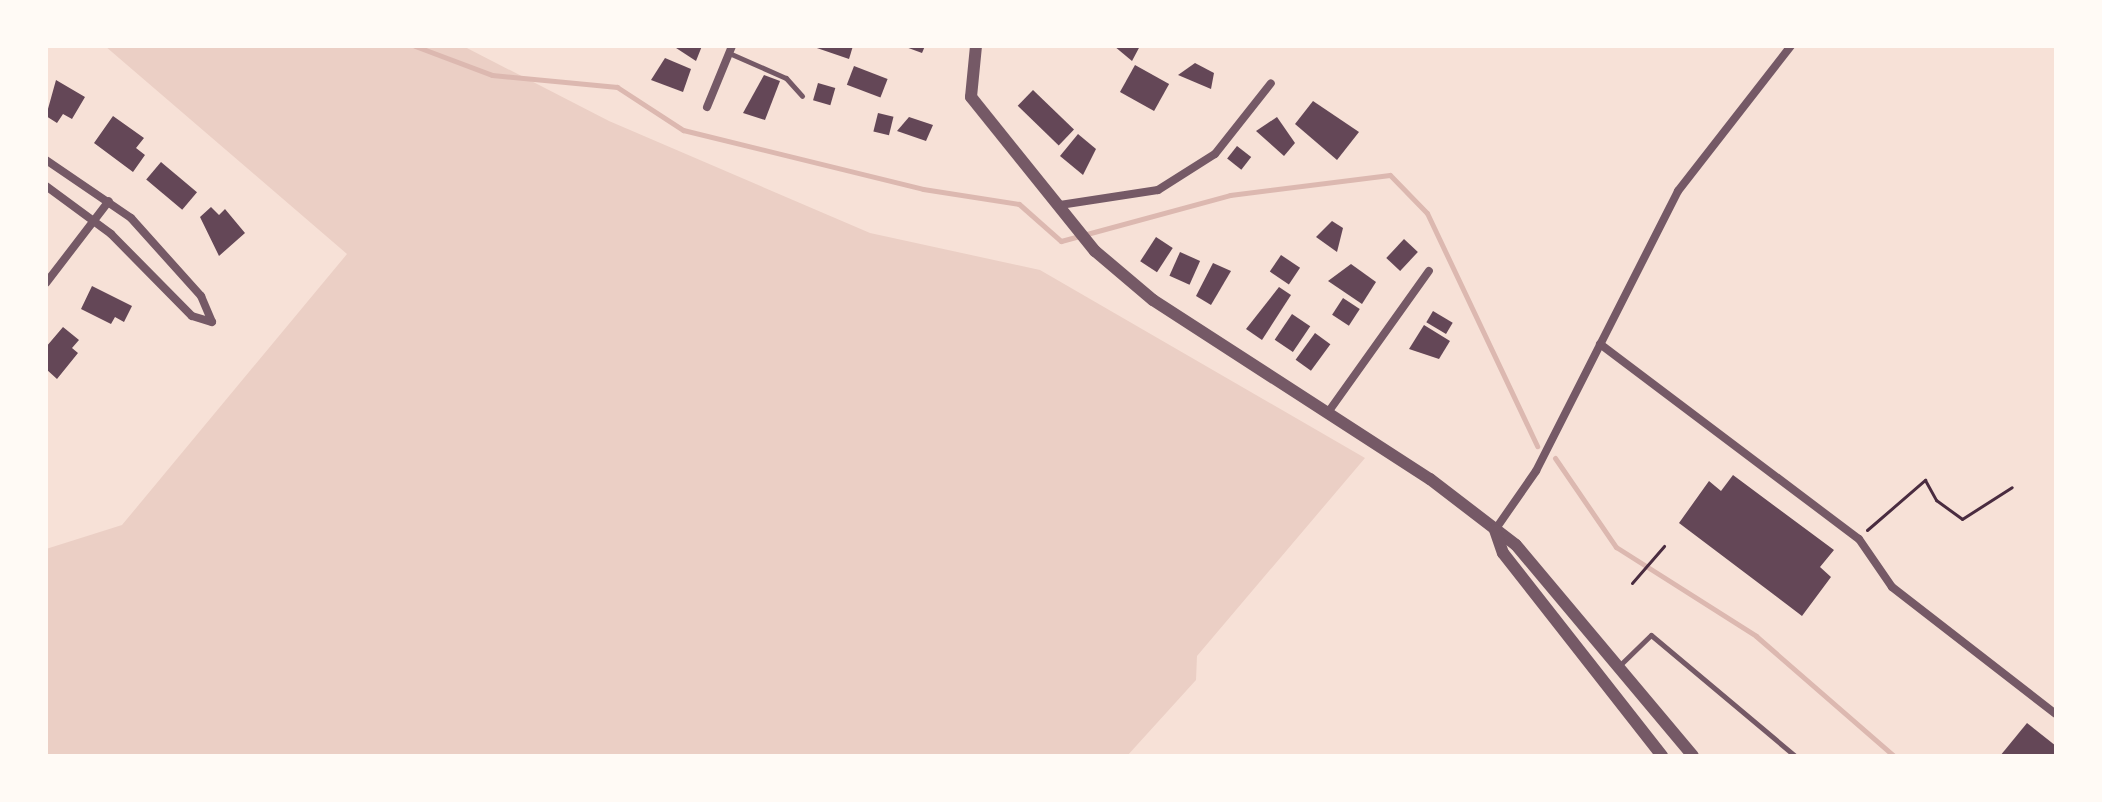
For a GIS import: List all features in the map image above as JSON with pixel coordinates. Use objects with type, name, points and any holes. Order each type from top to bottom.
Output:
[{"type":"street","points":[[976,46],[971,97],[1095,251],[1153,300],[1329,411],[1516,545],[1616,668],[1693,756]]},
{"type":"street","points":[[1495,530],[1536,471],[1704,150],[1791,46]]},
{"type":"street","points":[[707,107],[730,50]]},
{"type":"street","points":[[1060,205],[1158,190],[1215,154],[1271,83]]},
{"type":"street","points":[[46,160],[109,201],[201,296],[212,322],[192,316],[94,221],[46,186]]},
{"type":"street","points":[[46,283],[109,201]]},
{"type":"street","points":[[1329,411],[1429,271]]},
{"type":"street","points":[[1600,344],[1859,539],[1892,587],[2056,714]]},
{"type":"street","points":[[1495,530],[1503,553],[1662,756]]},
{"type":"street","points":[[1601,679],[1616,668]]},
{"type":"lane","points":[[730,50],[786,78],[802,96]]},
{"type":"lane","points":[[1616,668],[1651,635],[1795,756]]},
{"type":"path","points":[[1859,539],[1925,480],[1936,500],[1962,519],[2012,487]]},
{"type":"path","points":[[1632,583],[1664,546]]},
{"type":"shaded area","points":[[105,46],[463,46],[609,121],[870,233],[1040,270],[1365,458],[1197,656],[1196,680],[1127,756],[46,756],[46,549],[122,525],[347,254]]},
{"type":"building","points":[[673,46],[702,46],[696,61]]},
{"type":"building","points":[[811,46],[853,46],[849,59]]},
{"type":"building","points":[[903,46],[925,46],[922,53]]},
{"type":"building","points":[[1114,46],[1140,46],[1132,61]]},
{"type":"building","points":[[665,58],[691,69],[683,92],[651,80]]},
{"type":"building","points":[[1195,63],[1214,73],[1211,89],[1178,75]]},
{"type":"building","points":[[1135,65],[1169,84],[1154,111],[1120,92]]},
{"type":"building","points":[[854,66],[888,79],[880,98],[847,85]]},
{"type":"building","points":[[764,75],[780,81],[765,120],[743,113]]},
{"type":"building","points":[[56,80],[85,97],[72,119],[63,114],[57,123],[46,116]]},
{"type":"building","points":[[818,83],[835,88],[830,105],[813,100]]},
{"type":"building","points":[[1033,90],[1074,130],[1059,145],[1018,106]]},
{"type":"building","points":[[1313,101],[1359,132],[1337,160],[1295,124]]},
{"type":"building","points":[[878,113],[894,117],[889,135],[873,131]]},
{"type":"building","points":[[113,116],[144,138],[136,148],[145,155],[133,172],[94,143]]},
{"type":"building","points":[[909,117],[933,125],[926,141],[897,131]]},
{"type":"building","points":[[1277,117],[1295,143],[1284,156],[1256,131]]},
{"type":"building","points":[[1078,134],[1096,149],[1083,175],[1060,156]]},
{"type":"building","points":[[1237,146],[1251,157],[1241,170],[1227,159]]},
{"type":"building","points":[[161,162],[197,192],[182,210],[146,180]]},
{"type":"building","points":[[211,207],[219,215],[225,209],[245,233],[219,256],[200,217]]},
{"type":"building","points":[[1332,221],[1343,228],[1337,252],[1316,237]]},
{"type":"building","points":[[1156,237],[1173,248],[1157,272],[1140,261]]},
{"type":"building","points":[[1404,239],[1418,252],[1400,271],[1386,258]]},
{"type":"building","points":[[1180,252],[1200,261],[1190,285],[1169,276]]},
{"type":"building","points":[[1281,255],[1300,268],[1289,284],[1270,272]]},
{"type":"building","points":[[1213,263],[1231,271],[1211,305],[1196,296]]},
{"type":"building","points":[[1351,264],[1376,282],[1362,304],[1328,281]]},
{"type":"building","points":[[92,286],[132,306],[124,322],[115,317],[111,324],[81,309]]},
{"type":"building","points":[[1279,287],[1291,295],[1262,340],[1246,329]]},
{"type":"building","points":[[1343,298],[1360,309],[1349,326],[1332,315]]},
{"type":"building","points":[[1433,311],[1453,323],[1446,334],[1426,322]]},
{"type":"building","points":[[1292,314],[1310,326],[1293,352],[1275,340]]},
{"type":"building","points":[[1424,325],[1450,341],[1439,359],[1409,349]]},
{"type":"building","points":[[63,327],[79,340],[72,348],[78,353],[57,379],[46,369],[46,347]]},
{"type":"building","points":[[1315,333],[1330,344],[1311,371],[1296,360]]},
{"type":"building","points":[[1733,475],[1834,550],[1820,567],[1831,577],[1802,616],[1679,523],[1709,481],[1721,491]]},
{"type":"building","points":[[2027,723],[2056,746],[2056,756],[2000,756]]},
{"type":"waterway","points":[[415,46],[492,75],[617,87],[683,130],[923,189],[1019,204],[1061,241],[1230,195],[1390,175],[1427,213],[1537,446]]},
{"type":"waterway","points":[[1555,458],[1616,547],[1756,636],[1894,756]]}]
